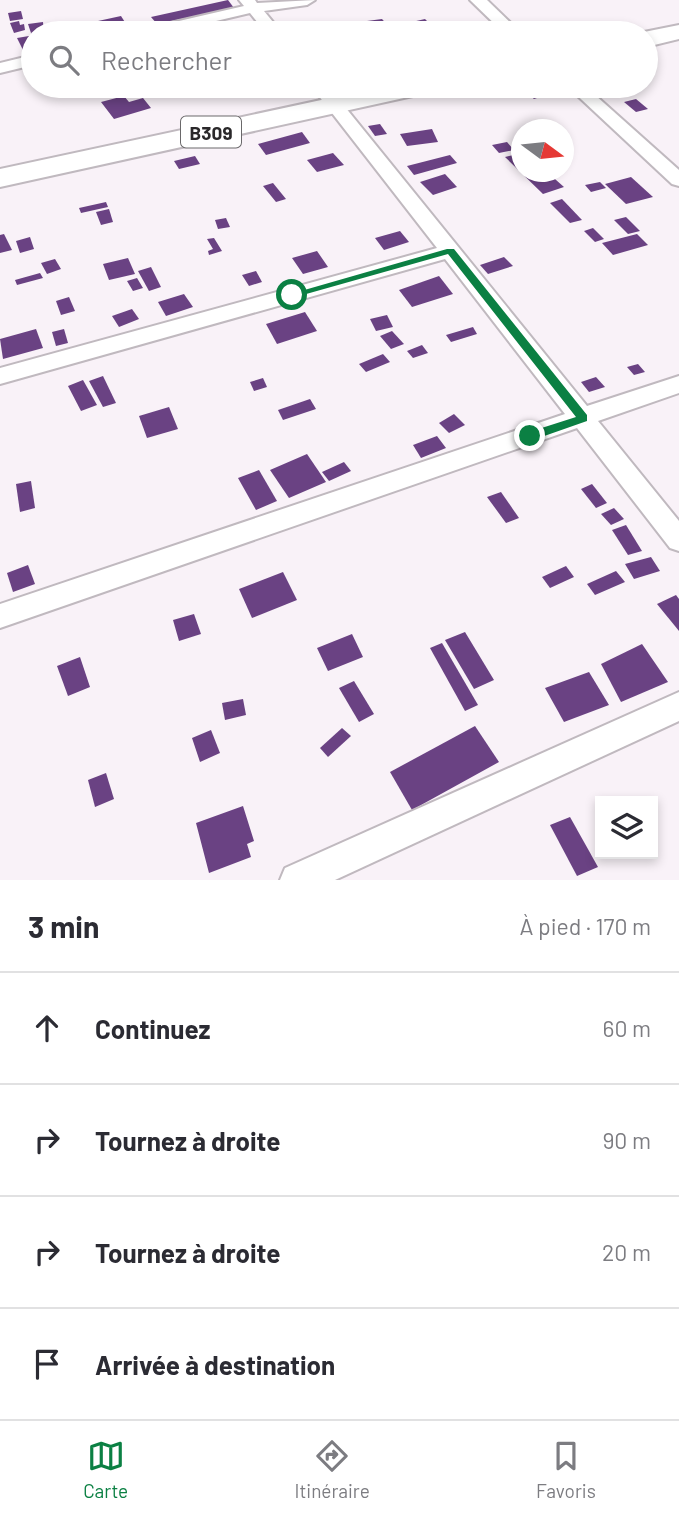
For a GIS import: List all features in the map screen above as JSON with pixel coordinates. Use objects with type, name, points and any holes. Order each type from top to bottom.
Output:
[{"type":"main road","points":[[658,36],[679,32]]},
{"type":"main road","name":"B309","points":[[0,178],[315,98]]},
{"type":"street","points":[[189,21],[250,4],[307,0]]},
{"type":"street","points":[[478,0],[500,21]]},
{"type":"street","points":[[250,4],[264,21]]},
{"type":"street","points":[[0,68],[21,63]]},
{"type":"street","points":[[329,98],[679,540]]},
{"type":"street","points":[[588,98],[679,180]]},
{"type":"street","points":[[0,376],[451,251]]},
{"type":"street","points":[[0,616],[679,384]]},
{"type":"street","points":[[297,880],[679,706]]},
{"type":"building","points":[[228,0],[234,8],[171,21],[154,21],[151,17]]},
{"type":"building","points":[[21,11],[23,19],[10,21],[8,13]]},
{"type":"building","points":[[121,16],[124,21],[98,21]]},
{"type":"building","points":[[19,21],[21,31],[14,33],[10,23]]},
{"type":"building","points":[[126,98],[129,102],[143,98],[151,108],[114,119],[101,102]]},
{"type":"building","points":[[636,99],[648,109],[636,112],[624,102]]},
{"type":"building","points":[[380,124],[387,134],[375,136],[368,126]]},
{"type":"building","points":[[432,129],[438,142],[407,146],[400,134]]},
{"type":"building","points":[[302,132],[310,143],[266,155],[258,144]]},
{"type":"building","points":[[507,142],[511,151],[499,153],[492,145]]},
{"type":"building","points":[[333,153],[344,165],[317,172],[307,160]]},
{"type":"building","points":[[450,155],[457,163],[414,175],[407,166]]},
{"type":"building","points":[[195,156],[200,164],[179,169],[174,161]]},
{"type":"building","points":[[445,174],[457,187],[433,195],[420,182]]},
{"type":"building","points":[[631,177],[653,197],[626,204],[605,184]]},
{"type":"building","points":[[531,182],[558,182],[564,187],[543,194]]},
{"type":"building","points":[[600,182],[606,188],[591,192],[585,185]]},
{"type":"building","points":[[273,183],[286,199],[276,202],[263,186]]},
{"type":"building","points":[[562,199],[582,220],[570,223],[550,203]]},
{"type":"building","points":[[106,202],[108,207],[81,213],[79,208]]},
{"type":"building","points":[[109,209],[113,222],[101,225],[96,212]]},
{"type":"building","points":[[626,217],[640,231],[628,234],[614,220]]},
{"type":"building","points":[[226,218],[230,227],[218,229],[215,220]]},
{"type":"building","points":[[593,228],[604,239],[595,242],[584,231]]},
{"type":"building","points":[[400,231],[409,242],[384,250],[375,238]]},
{"type":"building","points":[[4,234],[12,250],[0,253],[0,235]]},
{"type":"building","points":[[637,234],[648,245],[613,255],[602,243]]},
{"type":"building","points":[[30,237],[34,249],[20,253],[16,241]]},
{"type":"building","points":[[214,238],[222,251],[209,255],[208,251],[213,249],[207,239]]},
{"type":"building","points":[[317,251],[328,267],[303,274],[292,258]]},
{"type":"building","points":[[504,257],[513,266],[488,274],[480,265]]},
{"type":"building","points":[[128,258],[135,274],[109,280],[103,264]]},
{"type":"building","points":[[55,259],[61,269],[47,274],[41,263]]},
{"type":"building","points":[[151,267],[161,287],[149,291],[138,271]]},
{"type":"building","points":[[256,271],[262,282],[249,286],[242,275]]},
{"type":"building","points":[[40,273],[43,278],[17,285],[15,280]]},
{"type":"building","points":[[439,276],[453,294],[412,307],[399,290]]},
{"type":"building","points":[[137,278],[143,288],[133,291],[127,281]]},
{"type":"building","points":[[184,294],[193,307],[166,316],[158,302]]},
{"type":"building","points":[[69,297],[75,311],[61,315],[56,301]]},
{"type":"building","points":[[132,309],[139,319],[119,327],[112,316]]},
{"type":"building","points":[[305,312],[317,331],[277,344],[266,324]]},
{"type":"building","points":[[387,315],[393,327],[376,331],[370,319]]},
{"type":"building","points":[[473,327],[477,334],[451,342],[446,335]]},
{"type":"building","points":[[36,329],[43,348],[3,359],[0,339]]},
{"type":"building","points":[[64,329],[68,343],[56,346],[52,332]]},
{"type":"building","points":[[392,331],[404,344],[391,349],[380,336]]},
{"type":"building","points":[[422,345],[428,353],[413,358],[407,351]]},
{"type":"building","points":[[383,354],[390,362],[366,372],[359,364]]},
{"type":"building","points":[[638,364],[645,372],[634,375],[627,367]]},
{"type":"building","points":[[103,376],[116,403],[103,407],[89,381]]},
{"type":"building","points":[[596,377],[605,387],[589,392],[581,382]]},
{"type":"building","points":[[263,378],[267,387],[254,391],[250,382]]},
{"type":"building","points":[[83,380],[97,405],[81,411],[68,386]]},
{"type":"building","points":[[310,399],[316,409],[283,420],[278,410]]},
{"type":"building","points":[[169,407],[178,429],[147,438],[139,416]]},
{"type":"building","points":[[454,414],[465,425],[449,433],[439,423]]},
{"type":"building","points":[[437,436],[446,448],[421,458],[413,445]]},
{"type":"building","points":[[307,454],[326,482],[289,498],[270,470]]},
{"type":"building","points":[[344,462],[351,471],[329,481],[322,472]]},
{"type":"building","points":[[259,470],[277,501],[256,510],[238,478]]},
{"type":"building","points":[[31,481],[35,508],[20,512],[16,484]]},
{"type":"building","points":[[592,484],[607,503],[596,508],[581,489]]},
{"type":"building","points":[[501,492],[519,518],[506,523],[487,497]]},
{"type":"building","points":[[614,508],[624,519],[611,525],[601,514]]},
{"type":"building","points":[[626,525],[642,551],[628,555],[612,530]]},
{"type":"building","points":[[651,557],[660,571],[634,579],[625,564]]},
{"type":"building","points":[[28,565],[35,584],[13,592],[7,573]]},
{"type":"building","points":[[566,566],[574,577],[550,588],[542,577]]},
{"type":"building","points":[[616,571],[625,582],[595,595],[587,584]]},
{"type":"building","points":[[283,572],[297,600],[252,618],[239,589]]},
{"type":"building","points":[[676,595],[679,599],[679,631],[657,604]]},
{"type":"building","points":[[194,614],[201,634],[179,641],[173,620]]},
{"type":"building","points":[[465,632],[494,680],[474,689],[445,640]]},
{"type":"building","points":[[352,634],[363,657],[328,671],[317,648]]},
{"type":"building","points":[[442,643],[478,705],[465,711],[430,648]]},
{"type":"building","points":[[642,644],[668,682],[621,702],[601,664]]},
{"type":"building","points":[[80,657],[90,687],[68,696],[57,666]]},
{"type":"building","points":[[589,672],[609,705],[564,722],[545,688]]},
{"type":"building","points":[[354,681],[374,714],[359,722],[339,688]]},
{"type":"building","points":[[243,699],[246,715],[225,720],[222,703]]},
{"type":"building","points":[[475,726],[499,762],[412,810],[390,772]]},
{"type":"building","points":[[342,728],[351,736],[328,757],[320,748]]},
{"type":"building","points":[[211,730],[220,753],[200,762],[192,738]]},
{"type":"building","points":[[106,773],[114,799],[95,807],[88,780]]},
{"type":"building","points":[[243,806],[254,841],[247,844],[251,857],[209,873],[196,823]]},
{"type":"building","points":[[570,817],[598,867],[577,876],[550,825]]},
{"type":"route","points":[[292,295],[451,251],[583,418],[530,436]]}]
